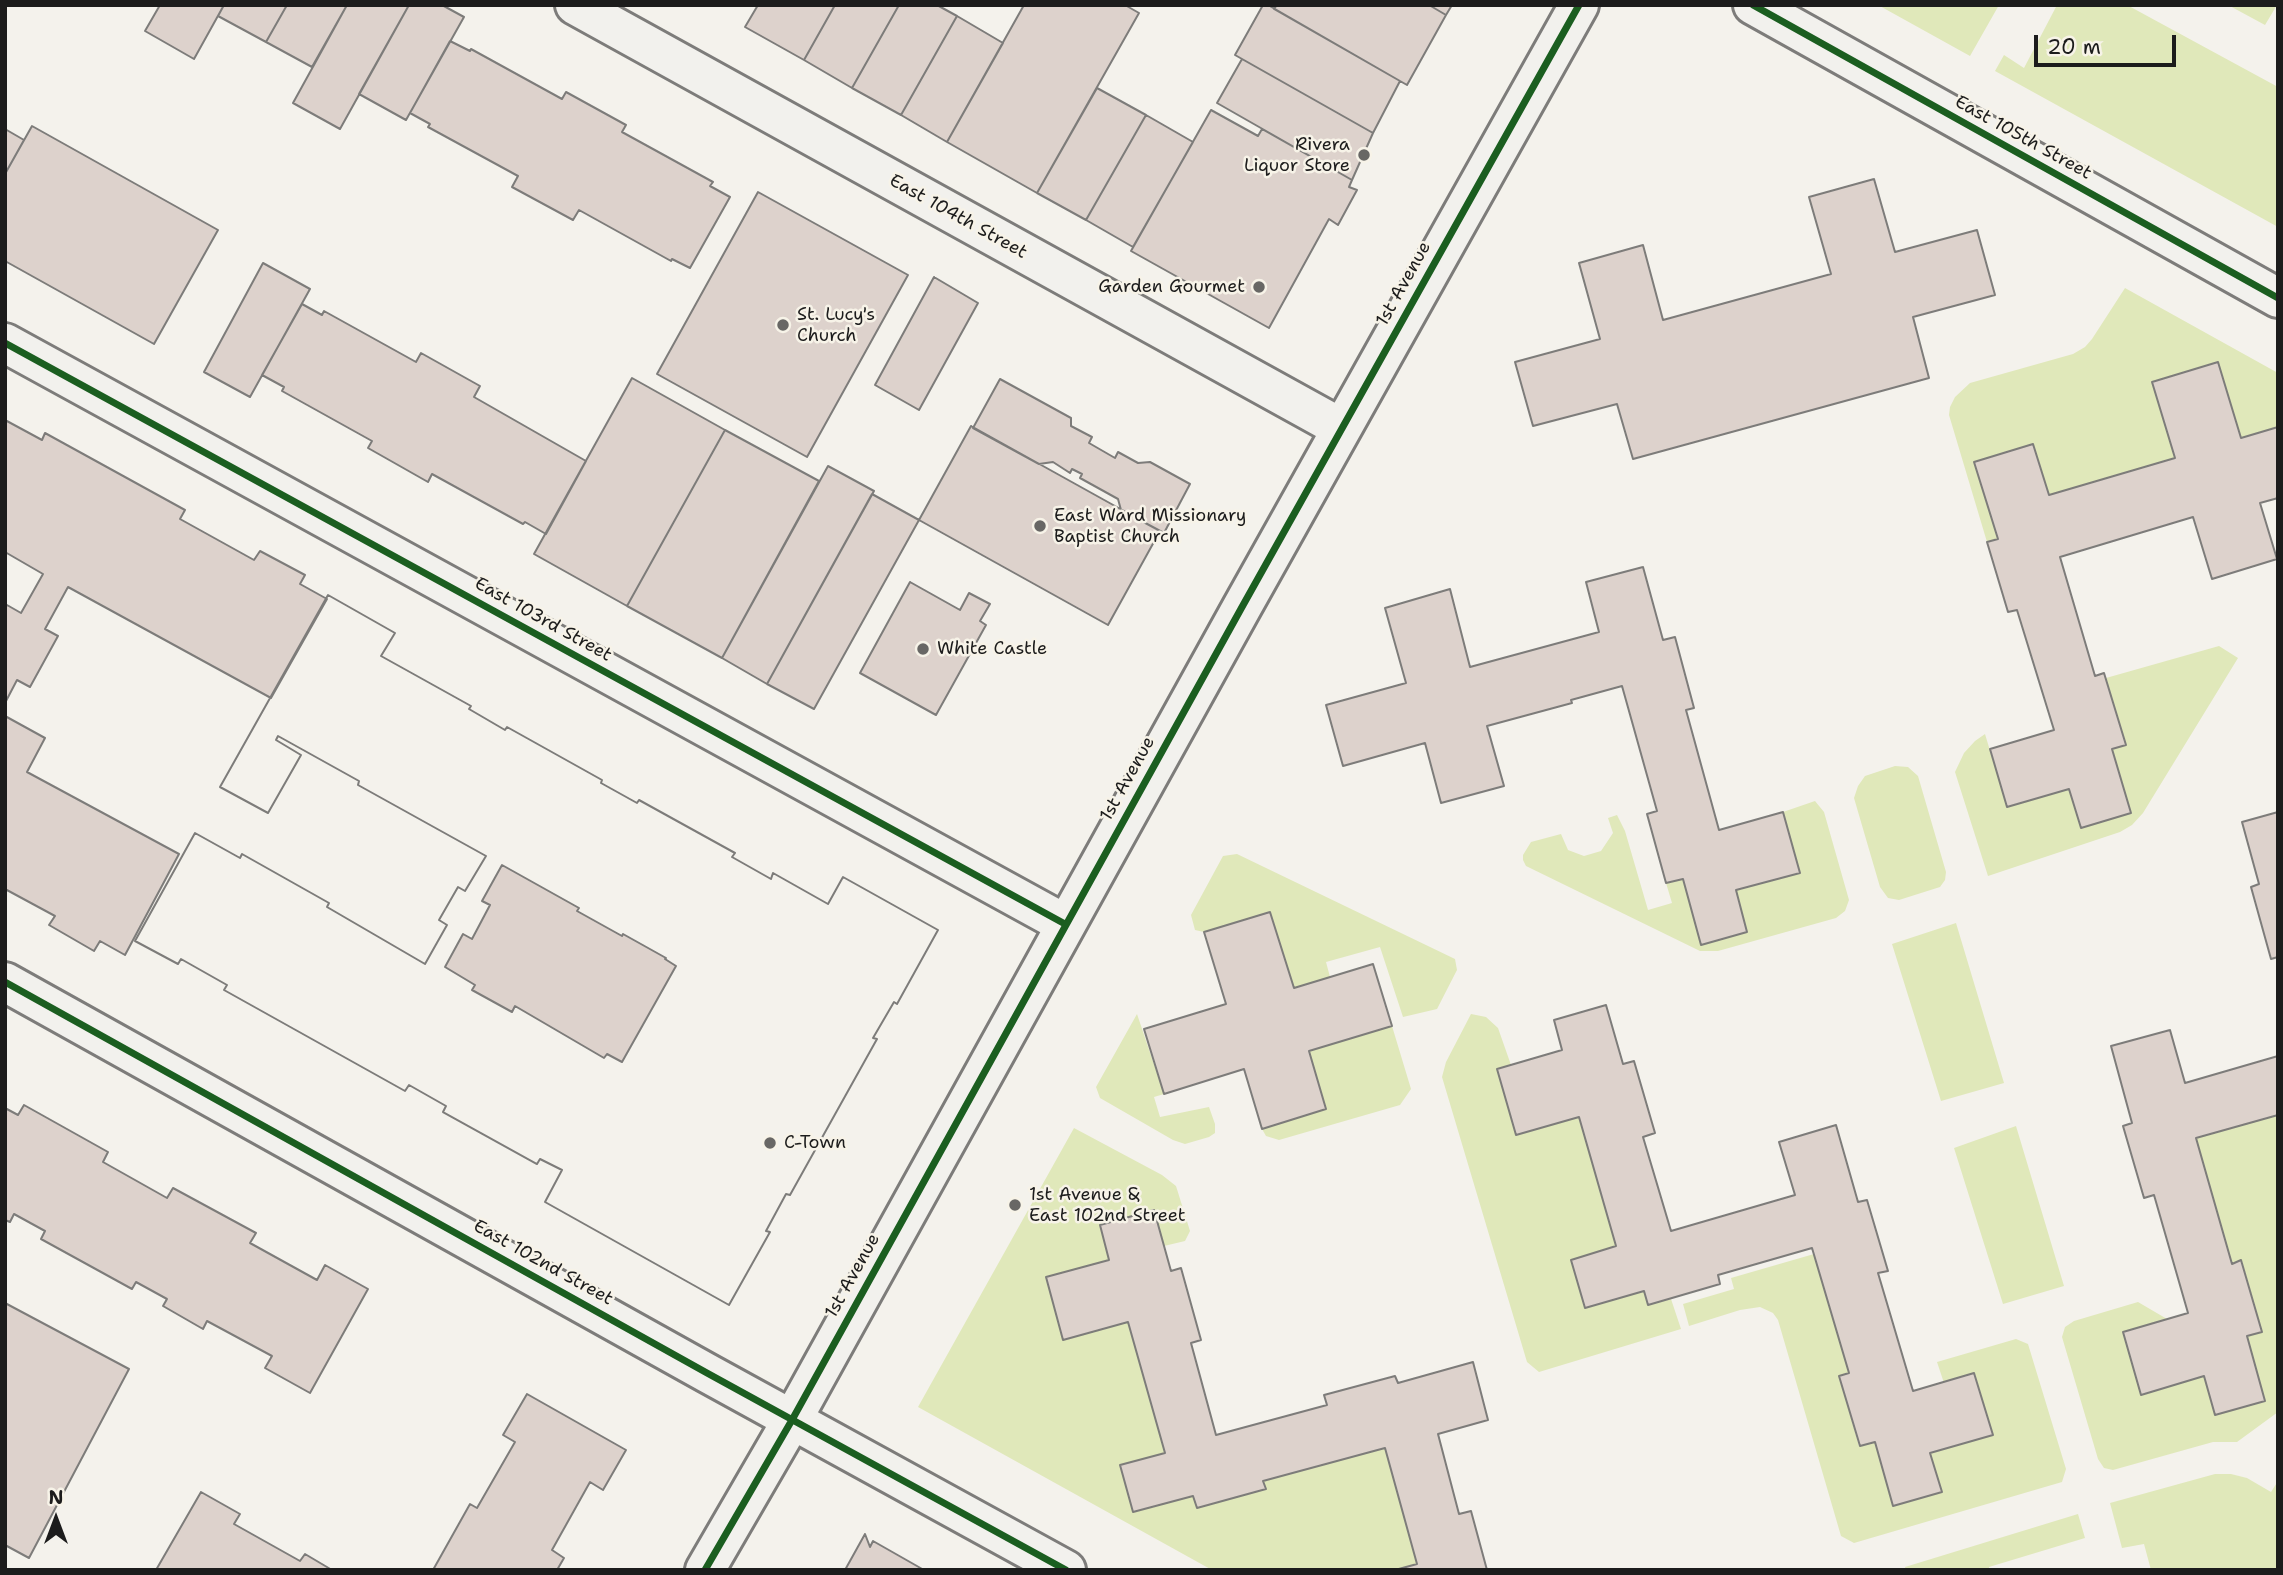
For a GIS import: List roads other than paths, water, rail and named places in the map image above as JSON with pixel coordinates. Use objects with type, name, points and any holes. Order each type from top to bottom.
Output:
[{"type":"street","name":"East 104th Street","points":[[575,5],[1341,428]]},
{"type":"street","name":"1st Avenue","points":[[705,1570],[792,1420],[1065,924],[1579,5]]},
{"type":"street","name":"East 105th Street","points":[[1753,5],[2278,298]]},
{"type":"street","name":"East 103rd Street","points":[[5,344],[1065,924]]},
{"type":"street","name":"East 102nd Street","points":[[5,982],[1066,1570]]},
{"type":"place","name":"Rivera Liquor Store","points":[[1364,155]]},
{"type":"place","name":"Garden Gourmet","points":[[1259,287]]},
{"type":"place","name":"St. Lucy's Church","points":[[783,325]]},
{"type":"place","name":"East Ward Missionary Baptist Church","points":[[1040,526]]},
{"type":"place","name":"White Castle","points":[[923,649]]},
{"type":"place","name":"C-Town","points":[[770,1143]]},
{"type":"place","name":"1st Avenue & East 102nd Street","points":[[1015,1205]]}]
